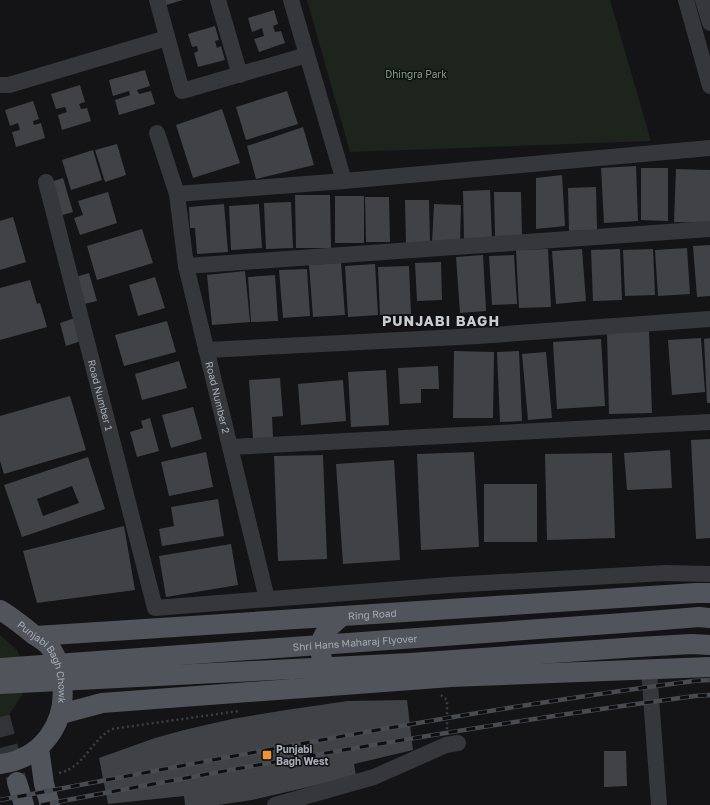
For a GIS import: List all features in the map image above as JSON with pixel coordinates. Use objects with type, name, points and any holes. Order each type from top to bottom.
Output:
[{"type":"main road","name":"Ring Road","points":[[36,636],[696,593],[710,594]]},
{"type":"main road","name":"Punjabi Bagh Chowk","points":[[0,764],[10,763],[28,756],[39,748],[54,731],[61,714],[64,696],[59,663],[48,646],[2,609]]},
{"type":"main road","points":[[342,616],[331,625],[323,636],[321,646],[322,656],[325,666],[331,674],[351,685]]},
{"type":"main road","name":"Shri Hans Maharaj Flyover","points":[[0,668],[699,617],[710,618]]},
{"type":"main road","points":[[0,684],[410,663],[692,644],[710,645]]},
{"type":"main road","points":[[61,714],[102,703],[451,677],[710,667]]},
{"type":"main road","points":[[39,748],[43,776],[50,805]]},
{"type":"main road","points":[[17,782],[24,805]]},
{"type":"street","points":[[157,0],[182,91],[307,55]]},
{"type":"street","points":[[218,0],[240,75]]},
{"type":"street","points":[[291,0],[344,181]]},
{"type":"street","points":[[686,0],[710,86]]},
{"type":"street","points":[[703,0],[710,23]]},
{"type":"street","points":[[0,85],[9,85],[167,38]]},
{"type":"street","name":"Road Number 2","points":[[157,133],[177,194],[186,266],[267,599]]},
{"type":"street","points":[[177,194],[344,181],[710,148]]},
{"type":"street","name":"Road Number 1","points":[[46,182],[155,608],[267,599]]},
{"type":"street","points":[[186,266],[710,229]]},
{"type":"street","points":[[206,350],[470,336],[710,319]]},
{"type":"street","points":[[230,447],[710,422]]},
{"type":"street","points":[[267,599],[457,584],[665,573],[710,574]]},
{"type":"street","points":[[649,670],[659,805]]},
{"type":"street","points":[[275,805],[374,777],[452,744]]},
{"type":"path","points":[[437,694],[444,696],[447,700],[452,744]]},
{"type":"path","points":[[43,776],[71,769],[79,763],[101,737],[112,729],[244,711]]},
{"type":"green space","name":"Dhingra Park","points":[[307,0],[610,0],[651,141],[350,152]]},
{"type":"green space","points":[[0,635],[17,650],[26,673],[22,695],[8,716],[0,718]]},
{"type":"building","points":[[165,0],[183,0],[166,5]]},
{"type":"building","points":[[274,10],[278,24],[273,26],[275,32],[281,31],[285,43],[259,52],[254,39],[264,36],[262,28],[252,32],[248,18]]},
{"type":"building","points":[[215,26],[219,40],[215,41],[217,48],[221,46],[225,60],[198,67],[194,53],[198,51],[197,46],[192,47],[188,34]]},
{"type":"building","points":[[145,70],[150,86],[137,90],[139,94],[151,91],[155,104],[119,115],[115,100],[130,95],[129,91],[113,96],[109,80]]},
{"type":"building","points":[[80,85],[85,102],[79,104],[81,109],[87,108],[91,121],[62,130],[58,115],[67,112],[65,107],[56,109],[51,94]]},
{"type":"building","points":[[287,91],[298,124],[246,140],[236,107]]},
{"type":"building","points":[[33,101],[39,119],[33,121],[34,125],[41,123],[45,138],[16,147],[12,132],[20,130],[18,123],[10,126],[5,110]]},
{"type":"building","points":[[222,109],[240,163],[193,178],[176,125]]},
{"type":"building","points":[[303,127],[314,165],[256,179],[247,146]]},
{"type":"building","points":[[117,144],[126,175],[105,182],[95,150]]},
{"type":"building","points":[[93,150],[102,180],[71,190],[62,160]]},
{"type":"building","points":[[636,166],[638,221],[604,223],[601,168]]},
{"type":"building","points":[[641,168],[668,168],[668,221],[641,220]]},
{"type":"building","points":[[676,169],[710,170],[710,223],[674,222]]},
{"type":"building","points":[[562,175],[565,226],[536,229],[536,178]]},
{"type":"building","points":[[63,178],[73,212],[59,216],[48,183]]},
{"type":"building","points":[[596,187],[597,230],[569,231],[568,188]]},
{"type":"building","points":[[490,190],[492,239],[464,240],[463,191]]},
{"type":"building","points":[[108,192],[117,223],[80,235],[74,218],[83,215],[78,201]]},
{"type":"building","points":[[494,192],[521,192],[522,236],[495,236]]},
{"type":"building","points":[[295,195],[330,195],[331,248],[296,248]]},
{"type":"building","points":[[335,196],[364,196],[364,243],[335,243]]},
{"type":"building","points":[[365,197],[389,197],[390,242],[366,242]]},
{"type":"building","points":[[405,200],[429,200],[430,243],[406,244]]},
{"type":"building","points":[[291,202],[293,248],[266,249],[264,203]]},
{"type":"building","points":[[224,204],[228,252],[197,254],[195,228],[190,228],[189,207]]},
{"type":"building","points":[[259,204],[262,248],[231,250],[229,206]]},
{"type":"building","points":[[434,204],[461,205],[460,245],[432,243]]},
{"type":"building","points":[[13,217],[26,262],[0,270],[0,221]]},
{"type":"building","points":[[142,229],[153,263],[97,280],[87,246]]},
{"type":"building","points":[[710,245],[710,296],[697,297],[693,246]]},
{"type":"building","points":[[687,248],[690,294],[658,296],[655,250]]},
{"type":"building","points":[[548,249],[551,307],[519,308],[516,250]]},
{"type":"building","points":[[582,249],[586,301],[556,304],[552,251]]},
{"type":"building","points":[[620,249],[622,300],[593,301],[591,250]]},
{"type":"building","points":[[653,249],[655,295],[625,296],[623,250]]},
{"type":"building","points":[[483,255],[486,311],[460,313],[456,257]]},
{"type":"building","points":[[514,255],[517,304],[492,305],[489,256]]},
{"type":"building","points":[[441,262],[442,300],[417,301],[415,263]]},
{"type":"building","points":[[341,263],[345,315],[313,317],[309,265]]},
{"type":"building","points":[[375,264],[378,315],[348,317],[345,266]]},
{"type":"building","points":[[409,266],[411,314],[380,315],[378,267]]},
{"type":"building","points":[[307,269],[310,316],[283,318],[279,270]]},
{"type":"building","points":[[245,271],[250,322],[212,325],[207,275]]},
{"type":"building","points":[[89,273],[97,301],[84,304],[76,277]]},
{"type":"building","points":[[275,275],[278,321],[251,322],[248,277]]},
{"type":"building","points":[[155,277],[165,308],[138,316],[129,285]]},
{"type":"building","points":[[30,280],[37,304],[40,303],[47,327],[0,340],[0,288]]},
{"type":"building","points":[[75,318],[81,341],[66,346],[60,323]]},
{"type":"building","points":[[167,321],[176,352],[124,366],[115,335]]},
{"type":"building","points":[[649,331],[652,413],[609,414],[607,332]]},
{"type":"building","points":[[701,338],[705,392],[672,395],[668,340]]},
{"type":"building","points":[[710,338],[710,403],[707,403],[704,339]]},
{"type":"building","points":[[601,339],[605,406],[557,409],[553,342]]},
{"type":"building","points":[[454,351],[494,352],[493,418],[453,418]]},
{"type":"building","points":[[519,351],[522,421],[500,422],[497,352]]},
{"type":"building","points":[[546,352],[552,418],[528,420],[522,354]]},
{"type":"building","points":[[179,361],[187,388],[142,400],[135,374]]},
{"type":"building","points":[[438,366],[439,389],[421,389],[421,403],[400,404],[398,368]]},
{"type":"building","points":[[386,370],[389,425],[351,427],[348,372]]},
{"type":"building","points":[[280,378],[283,416],[272,417],[273,437],[253,439],[249,380]]},
{"type":"building","points":[[343,380],[346,421],[301,425],[298,384]]},
{"type":"building","points":[[70,396],[86,450],[4,474],[0,461],[0,416]]},
{"type":"building","points":[[193,407],[202,439],[171,448],[162,415]]},
{"type":"building","points":[[150,418],[159,451],[137,457],[130,432],[143,428],[141,421]]},
{"type":"building","points":[[710,439],[710,538],[696,539],[691,440]]},
{"type":"building","points":[[670,450],[672,488],[627,490],[624,453]]},
{"type":"building","points":[[206,452],[213,487],[169,496],[161,462]]},
{"type":"building","points":[[474,452],[479,547],[421,550],[417,454]]},
{"type":"building","points":[[612,453],[615,538],[547,540],[545,454]]},
{"type":"building","points":[[323,455],[327,559],[278,561],[274,456]]},
{"type":"building","points":[[88,457],[105,509],[22,537],[4,485]],"holes":[[[72,486],[79,503],[43,516],[37,499]]]},
{"type":"building","points":[[394,460],[400,560],[343,564],[336,464]]},
{"type":"building","points":[[484,484],[537,484],[537,542],[484,542]]},
{"type":"building","points":[[218,499],[224,536],[162,546],[159,529],[174,526],[171,507]]},
{"type":"building","points":[[124,526],[135,590],[37,603],[23,551]]},
{"type":"building","points":[[231,544],[238,585],[166,597],[159,556]]},
{"type":"building","points":[[407,700],[413,750],[354,764],[356,776],[252,800],[218,805],[185,805],[184,796],[108,804],[99,758],[155,738],[232,719],[286,710],[348,701]]},
{"type":"building","points":[[604,751],[626,751],[627,786],[604,787]]},
{"type":"tunnel","points":[[0,717],[16,778]]},
{"type":"railway","points":[[0,800],[433,720],[607,693],[710,680]]},
{"type":"railway","points":[[41,805],[449,732],[613,707],[710,695]]},
{"type":"place","name":"Punjabi Bagh West","points":[[267,755]]},
{"type":"district","name":"PUNJABI BAGH","points":[[441,321]]}]
